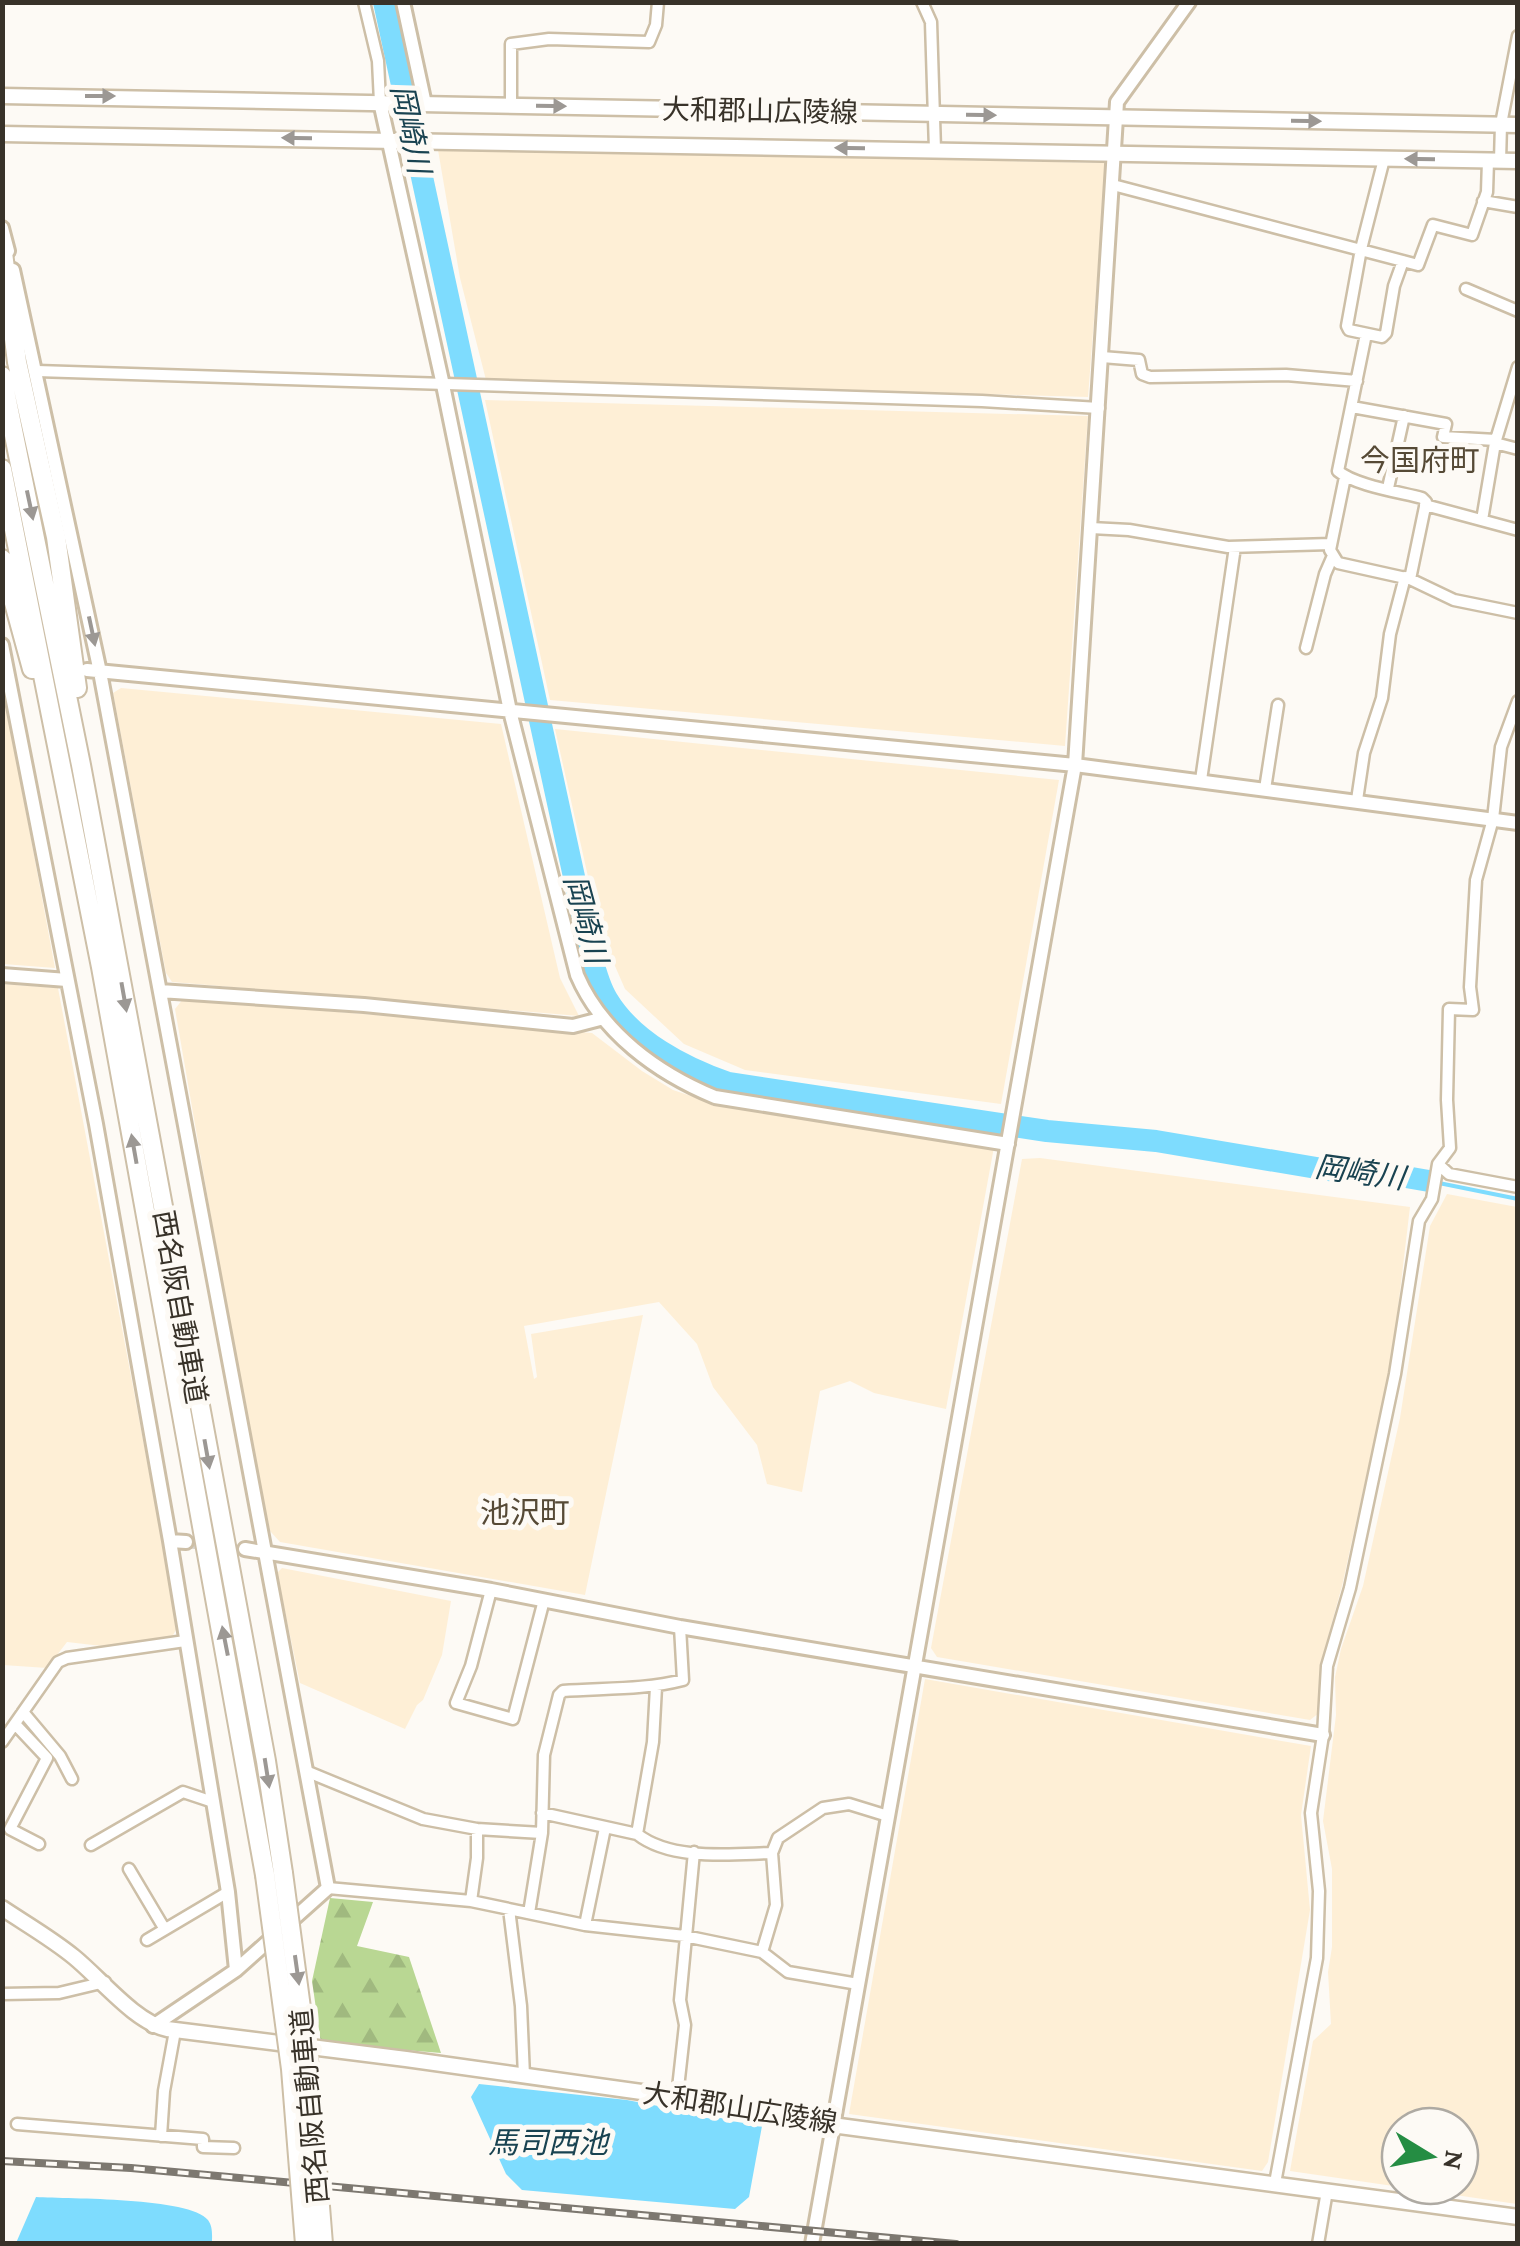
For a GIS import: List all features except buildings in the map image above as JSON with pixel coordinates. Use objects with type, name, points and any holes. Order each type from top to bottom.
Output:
[{"type":"highway","points":[[2,245],[18,362],[63,582],[117,962]]},
{"type":"highway","name":"西名阪自動車道","points":[[2,376],[117,962],[266,1762],[305,2244]]},
{"type":"highway","name":"西名阪自動車道","points":[[2,469],[70,804],[248,1765],[274,1874],[309,2068],[323,2244]]},
{"type":"highway","points":[[2,560],[70,804]]},
{"type":"main road","name":"大和郡山広陵線","points":[[2,96],[1510,124]]},
{"type":"main road","name":"大和郡山広陵線","points":[[2,134],[1518,161]]},
{"type":"main road","points":[[2,1908],[69,1952],[152,2026]]},
{"type":"main road","name":"大和郡山広陵線","points":[[152,2026],[677,2097],[832,2125],[1518,2217]]},
{"type":"street","points":[[364,2],[515,711],[577,975],[600,1019],[654,1063],[688,1086],[714,1097],[1009,1140]]},
{"type":"street","points":[[403,2],[422,104]]},
{"type":"street","points":[[510,105],[511,44],[549,40],[649,42],[656,25],[658,2]]},
{"type":"street","points":[[922,2],[930,22],[935,150]]},
{"type":"street","points":[[812,2244],[1075,765],[1118,102],[1189,2]]},
{"type":"street","points":[[1113,185],[1418,265],[1433,224],[1472,235],[1494,161],[1510,124],[1518,36]]},
{"type":"street","points":[[1384,158],[1361,249],[1348,330],[1382,336],[1386,333],[1403,260]]},
{"type":"street","points":[[1483,201],[1518,207]]},
{"type":"street","points":[[2,228],[37,371],[160,991],[328,1888]]},
{"type":"street","points":[[1466,289],[1518,311]]},
{"type":"street","points":[[1357,800],[1364,752],[1382,698],[1396,604],[1408,578],[1425,505],[1422,498],[1346,477],[1338,471],[1366,334]]},
{"type":"street","points":[[1102,357],[1139,360],[1142,374],[1150,377],[1286,375],[1357,381]]},
{"type":"street","points":[[37,371],[1099,408]]},
{"type":"street","points":[[1482,520],[1496,442],[1517,372]]},
{"type":"street","points":[[1352,407],[1446,424],[1444,438],[1496,442],[1518,449]]},
{"type":"street","points":[[1388,488],[1404,416]]},
{"type":"street","points":[[1306,648],[1324,574],[1332,558],[1331,544],[1346,477]]},
{"type":"street","points":[[1425,505],[1518,530]]},
{"type":"street","points":[[1091,528],[1235,547],[1331,544]]},
{"type":"street","points":[[1201,780],[1235,547]]},
{"type":"street","points":[[1332,558],[1338,563],[1408,578],[1454,600],[1518,613]]},
{"type":"street","points":[[2,644],[9,664],[170,1542],[228,1892],[236,1970]]},
{"type":"street","points":[[94,671],[1075,765],[1518,823]]},
{"type":"street","points":[[1276,2183],[1317,1958],[1320,1891],[1311,1812],[1323,1735],[1327,1666],[1350,1588],[1396,1374],[1418,1221],[1432,1194],[1438,1166],[1450,1148],[1446,1100],[1449,1009],[1473,1010],[1470,986],[1476,880],[1492,819],[1502,747],[1518,701]]},
{"type":"street","points":[[1265,788],[1278,705]]},
{"type":"street","points":[[2,975],[68,980]]},
{"type":"street","points":[[160,991],[364,1005],[573,1026],[600,1019]]},
{"type":"street","points":[[1438,1166],[1449,1174],[1518,1187]]},
{"type":"street","points":[[170,1542],[186,1542]]},
{"type":"street","points":[[246,1549],[680,1627],[1323,1735]]},
{"type":"street","points":[[491,1590],[456,1704],[513,1719],[544,1600]]},
{"type":"street","points":[[530,1913],[542,1833],[544,1756],[559,1695],[563,1691],[617,1686],[656,1687],[683,1680],[680,1627]]},
{"type":"street","points":[[2,1742],[58,1662],[185,1641]]},
{"type":"street","points":[[636,1834],[653,1742],[656,1687]]},
{"type":"street","points":[[23,1712],[60,1756],[72,1779]]},
{"type":"street","points":[[14,1724],[47,1758],[10,1829],[39,1844]]},
{"type":"street","points":[[308,1772],[423,1819],[476,1829],[542,1833]]},
{"type":"street","points":[[91,1844],[183,1792],[214,1802]]},
{"type":"street","points":[[762,1952],[776,1905],[772,1852],[778,1838],[823,1808],[849,1804],[888,1816]]},
{"type":"street","points":[[542,1812],[636,1834],[648,1843],[694,1852],[772,1852]]},
{"type":"street","points":[[585,1925],[605,1828]]},
{"type":"street","points":[[471,1902],[476,1829]]},
{"type":"street","points":[[677,2097],[685,2025],[680,2000],[694,1852]]},
{"type":"street","points":[[128,1869],[164,1928]]},
{"type":"street","points":[[152,2026],[236,1970],[328,1888],[471,1902],[585,1925],[685,1936],[762,1952],[788,1972],[858,1984]]},
{"type":"street","points":[[146,1940],[228,1892]]},
{"type":"street","points":[[509,1909],[524,2076]]},
{"type":"street","points":[[2,1994],[59,1993],[104,1982]]},
{"type":"street","points":[[162,2136],[164,2091],[175,2031]]},
{"type":"street","points":[[17,2124],[203,2139],[203,2146],[234,2148]]},
{"type":"street","points":[[1318,2244],[1327,2191]]},
{"type":"shaded area","points":[[438,150],[1106,163],[1088,397],[486,380],[460,278]]},
{"type":"shaded area","points":[[485,400],[1088,416],[1065,746],[550,700]]},
{"type":"shaded area","points":[[3,688],[55,968],[3,964]]},
{"type":"shaded area","points":[[121,688],[501,724],[560,978],[579,1016],[172,982],[166,973],[113,693]]},
{"type":"shaded area","points":[[555,729],[1059,780],[1001,1104],[745,1070],[684,1044],[625,989],[608,950]]},
{"type":"shaded area","points":[[2,984],[58,988],[178,1626],[171,1639],[110,1647],[67,1642],[47,1668],[3,1665]]},
{"type":"shaded area","points":[[183,999],[592,1033],[642,1071],[673,1090],[697,1098],[731,1107],[994,1147],[946,1409],[874,1393],[850,1381],[820,1391],[802,1492],[767,1484],[757,1445],[713,1387],[697,1344],[659,1302],[524,1326],[534,1379],[537,1377],[531,1334],[643,1315],[585,1595],[280,1542],[270,1531],[241,1390],[175,1009]]},
{"type":"shaded area","points":[[1040,1158],[1410,1207],[1392,1359],[1342,1586],[1320,1666],[1319,1713],[1310,1720],[937,1657],[931,1648],[1022,1159]]},
{"type":"shaded area","points":[[1447,1194],[1517,1207],[1517,2204],[1480,2199],[1480,2106],[1380,2106],[1380,2184],[1290,2171],[1313,2041],[1331,2024],[1328,1972],[1332,1947],[1332,1869],[1323,1821],[1336,1715],[1335,1677],[1363,1586],[1400,1418],[1430,1226]]},
{"type":"shaded area","points":[[282,1568],[451,1601],[442,1655],[423,1700],[405,1729],[300,1683],[277,1573]]},
{"type":"shaded area","points":[[925,1679],[1311,1746],[1301,1815],[1310,1910],[1268,2162],[1262,2171],[849,2114]]},
{"type":"green space","points":[[330,1898],[373,1902],[357,1946],[409,1957],[441,2053],[321,2043],[312,1981]]},
{"type":"water","name":"馬司西池","points":[[479,2084],[627,2100],[762,2126],[749,2197],[735,2209],[522,2190],[506,2174],[471,2097]]},
{"type":"water","points":[[36,2197],[178,2207],[208,2220],[212,2243],[16,2243]]},
{"type":"waterway","name":"岡崎川","points":[[384,2],[591,955],[607,999],[630,1028],[660,1051],[728,1083],[1047,1131],[1156,1141],[1346,1173],[1371,1171],[1429,1181]]},
{"type":"waterway","points":[[1429,1181],[1518,1199]]},
{"type":"tunnel","points":[[186,1542],[245,1549]]},
{"type":"railway","points":[[2,2161],[131,2168],[956,2244]]},
{"type":"district","name":"今国府町","points":[[1420,460]]},
{"type":"district","name":"池沢町","points":[[525,1512]]}]
